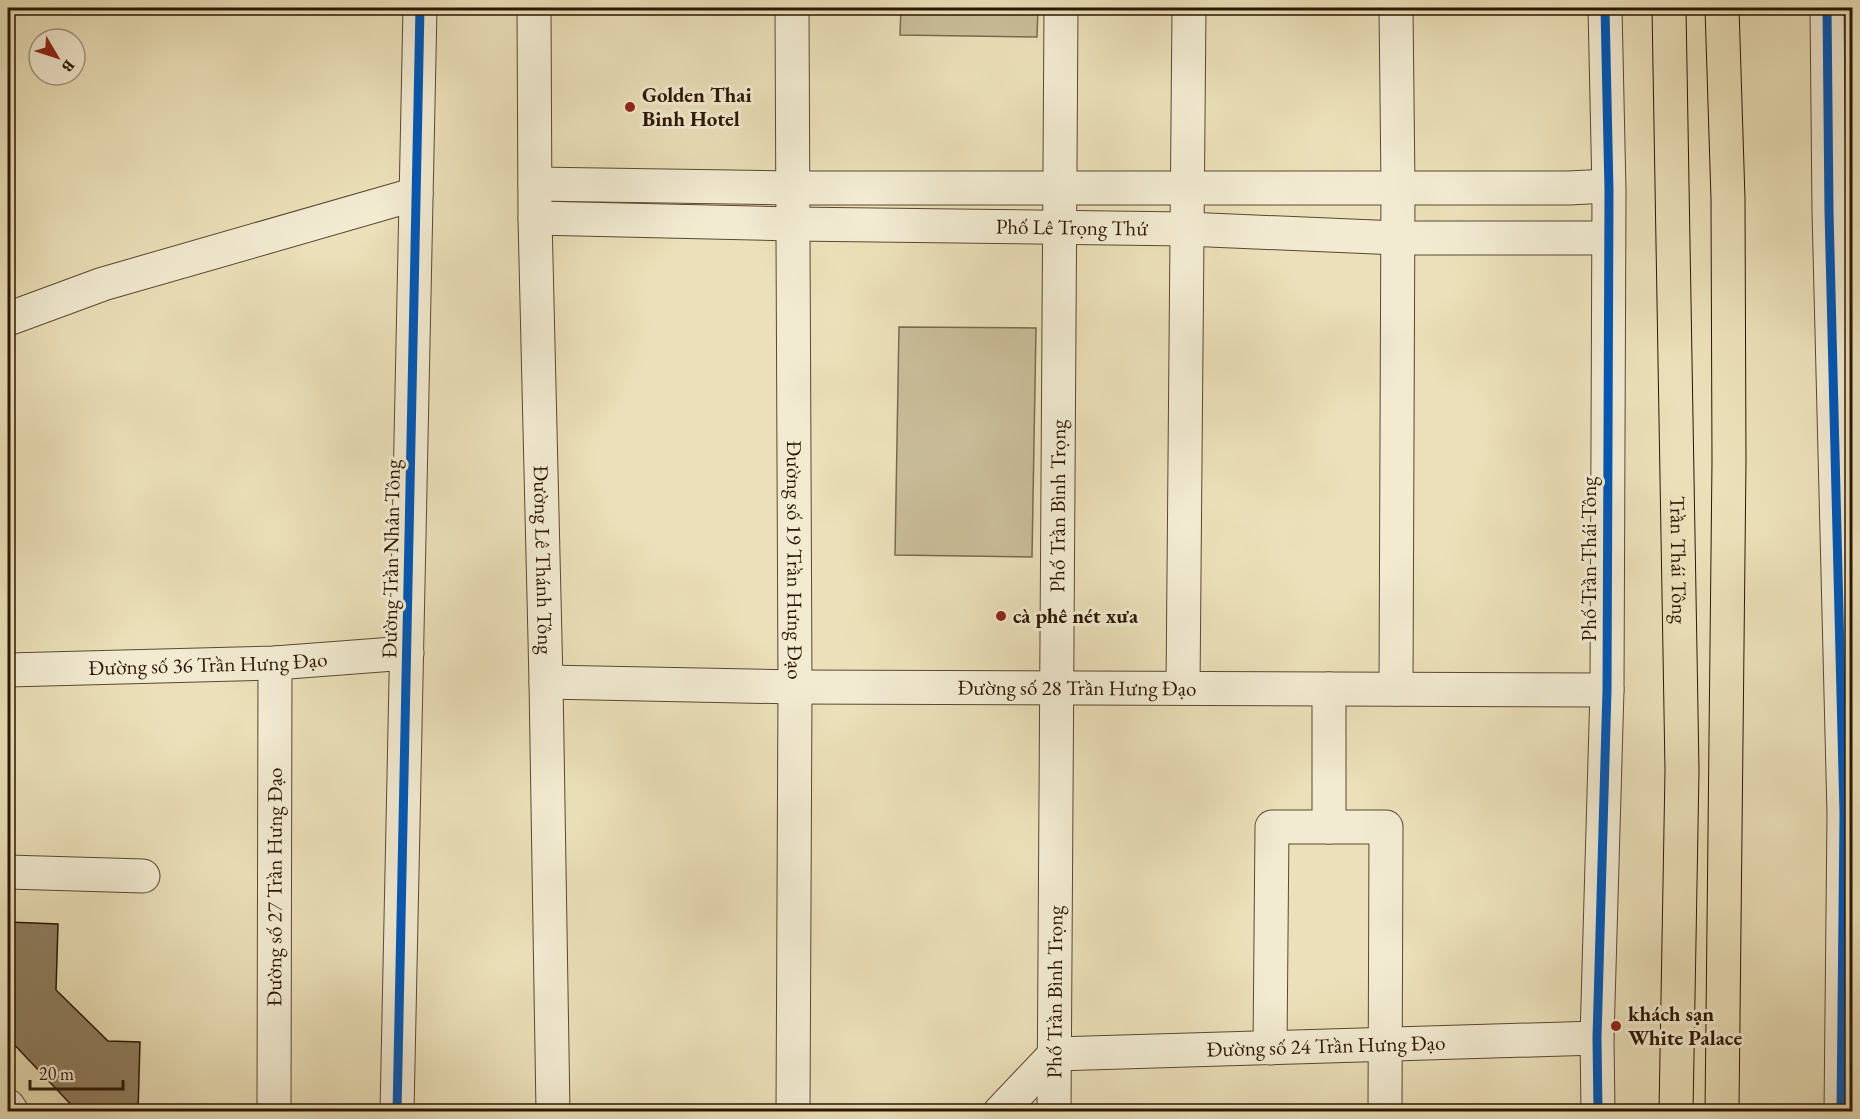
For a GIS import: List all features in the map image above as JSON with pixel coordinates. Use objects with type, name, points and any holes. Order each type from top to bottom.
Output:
[{"type":"main road","name":"Trần Thái Tông","points":[[1669,8],[1682,770],[1676,1112]]},
{"type":"main road","points":[[1722,8],[1728,199],[1729,425],[1722,1112]]},
{"type":"street","name":"Đường Trần Nhân Tông","points":[[397,1112],[420,8]]},
{"type":"street","name":"Đường Lê Thánh Tông","points":[[534,8],[535,218],[553,1112]]},
{"type":"street","name":"Đường số 19 Trần Hưng Đạo","points":[[792,8],[795,687],[793,1112]]},
{"type":"street","name":"Phố Trần Bình Trọng","points":[[1054,1112],[1061,8]]},
{"type":"street","points":[[1183,688],[1189,8]]},
{"type":"street","points":[[1396,8],[1398,188],[1396,689]]},
{"type":"street","name":"Phố Trần Thái Tông","points":[[1598,1112],[1597,1038],[1607,690],[1608,186],[1605,8]]},
{"type":"street","points":[[1827,8],[1840,144],[1848,814],[1841,1112]]},
{"type":"street","name":"Phố Lê Trọng Thứ","points":[[535,184],[793,188],[1569,188],[1608,186]]},
{"type":"street","points":[[8,319],[103,284],[416,194]]},
{"type":"street","name":"Phố Lê Trọng Thứ","points":[[535,218],[1186,229],[1398,238],[1608,238]]},
{"type":"street","name":"Đường số 36 Trần Hưng Đạo","points":[[8,670],[275,663],[407,653]]},
{"type":"street","name":"Đường số 27 Trần Hưng Đạo","points":[[274,1112],[275,663]]},
{"type":"street","name":"Đường số 28 Trần Hưng Đạo","points":[[546,682],[795,687],[1607,690]]},
{"type":"street","points":[[1329,689],[1329,827]]},
{"type":"street","points":[[1270,1048],[1272,827],[1386,827],[1385,1112]]},
{"type":"street","points":[[8,873],[143,876]]},
{"type":"street","name":"Đường số 24 Trần Hưng Đạo","points":[[1055,1053],[1597,1038]]},
{"type":"street","points":[[1000,1112],[1055,1053]]},
{"type":"street","points":[[8,1106],[12,1112]]},
{"type":"shaded area","points":[[901,8],[1038,8],[1037,37],[900,35]]},
{"type":"shaded area","points":[[899,327],[1036,328],[1032,557],[895,555]]},
{"type":"building","points":[[8,922],[58,924],[56,990],[108,1041],[140,1042],[138,1112],[78,1112],[8,1038]]},
{"type":"cycle path","points":[[397,1112],[420,8]]},
{"type":"cycle path","points":[[1598,1112],[1597,1038],[1607,690],[1609,191],[1605,8]]},
{"type":"cycle path","points":[[1827,8],[1829,211],[1844,814],[1841,1112]]},
{"type":"place","name":"Golden Thai Binh Hotel","points":[[630,107]]},
{"type":"place","name":"cà phê nét xưa","points":[[1001,616]]},
{"type":"place","name":"khách sạn White Palace","points":[[1616,1026]]}]
